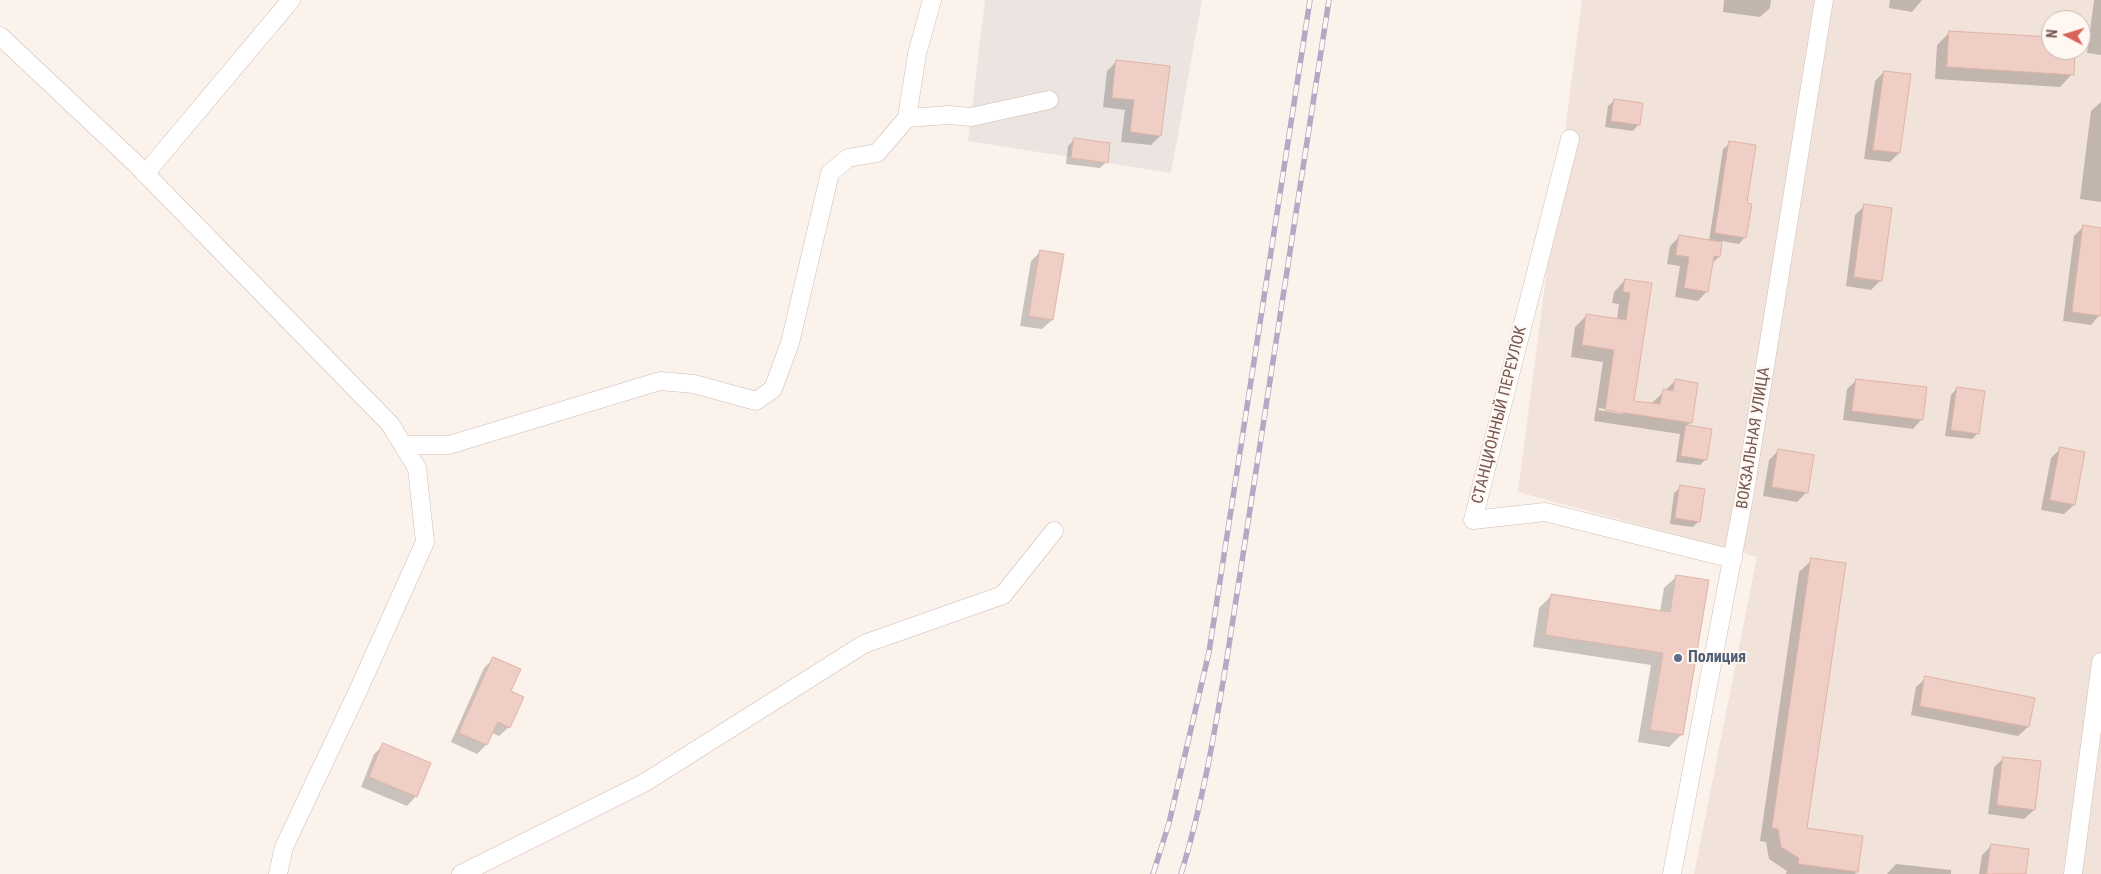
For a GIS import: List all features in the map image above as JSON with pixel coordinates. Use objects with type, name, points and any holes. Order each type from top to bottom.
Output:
[{"type":"street","points":[[145,174],[291,0]]},
{"type":"street","points":[[403,445],[449,445],[660,381],[694,384],[756,401],[773,389],[790,343],[830,173],[848,158],[876,153],[906,118],[918,54],[932,0]]},
{"type":"street","name":"ВОКЗАЛЬНАЯ УЛИЦА","points":[[1672,874],[1744,497],[1824,0]]},
{"type":"street","points":[[0,36],[145,174],[390,424],[417,468],[425,542],[357,693],[284,847],[278,874]]},
{"type":"street","points":[[906,118],[949,115],[971,117],[1049,100]]},
{"type":"street","name":"СТАНЦИОННЫЙ ПЕРЕУЛОК","points":[[1570,139],[1473,520],[1545,512],[1732,559]]},
{"type":"street","points":[[461,874],[644,783],[864,644],[1003,596],[1054,531]]},
{"type":"street","points":[[2073,874],[2101,662]]},
{"type":"shaded area","points":[[985,0],[1202,0],[1171,173],[968,141]]},
{"type":"shaded area","points":[[1582,0],[2101,0],[2101,874],[1694,874],[1757,557],[1518,492]]},
{"type":"building","points":[[1949,31],[2041,36],[2041,60],[2075,60],[2074,75],[1947,67]]},
{"type":"building","points":[[1116,60],[1170,66],[1161,136],[1130,132],[1134,100],[1112,98]]},
{"type":"building","points":[[1884,71],[1911,74],[1900,153],[1873,150]]},
{"type":"building","points":[[1614,99],[1643,103],[1640,125],[1611,121]]},
{"type":"building","points":[[1074,138],[1110,143],[1108,163],[1071,158]]},
{"type":"building","points":[[1729,141],[1756,145],[1747,203],[1752,204],[1746,238],[1715,233]]},
{"type":"building","points":[[1864,204],[1892,208],[1882,281],[1854,277]]},
{"type":"building","points":[[2083,225],[2101,228],[2101,316],[2072,312]]},
{"type":"building","points":[[1679,235],[1722,242],[1720,257],[1714,256],[1708,292],[1684,288],[1689,257],[1676,255]]},
{"type":"building","points":[[1040,250],[1064,254],[1053,320],[1029,316]]},
{"type":"building","points":[[1625,279],[1652,283],[1634,401],[1660,404],[1663,389],[1673,391],[1675,379],[1698,383],[1692,423],[1605,410],[1614,350],[1582,345],[1586,314],[1626,320],[1630,293],[1623,292]]},
{"type":"building","points":[[1856,379],[1927,387],[1923,420],[1852,411]]},
{"type":"building","points":[[1957,387],[1985,391],[1979,434],[1951,430]]},
{"type":"building","points":[[1686,425],[1712,429],[1707,460],[1681,456]]},
{"type":"building","points":[[2060,447],[2085,452],[2075,505],[2050,500]]},
{"type":"building","points":[[1778,449],[1814,455],[1808,493],[1772,487]]},
{"type":"building","points":[[1680,485],[1705,489],[1700,522],[1675,518]]},
{"type":"building","points":[[1811,558],[1846,563],[1807,828],[1863,836],[1858,872],[1798,864],[1799,858],[1781,847],[1778,829],[1772,828]]},
{"type":"building","points":[[1676,575],[1709,580],[1683,735],[1650,730],[1663,653],[1545,635],[1551,594],[1670,612]]},
{"type":"building","points":[[493,657],[521,669],[511,691],[524,697],[510,728],[498,722],[487,745],[459,733]]},
{"type":"building","points":[[1925,676],[2035,698],[2029,727],[1920,706]]},
{"type":"building","points":[[383,743],[431,763],[417,797],[369,777]]},
{"type":"building","points":[[2003,757],[2041,761],[2035,810],[1997,805]]},
{"type":"building","points":[[1991,844],[2029,849],[2026,874],[1987,874]]},
{"type":"railway","points":[[1153,874],[1169,823],[1209,652],[1310,0]]},
{"type":"railway","points":[[1181,874],[1202,793],[1213,739],[1329,0]]},
{"type":"place","name":"Полиция","points":[[1678,658]]}]
